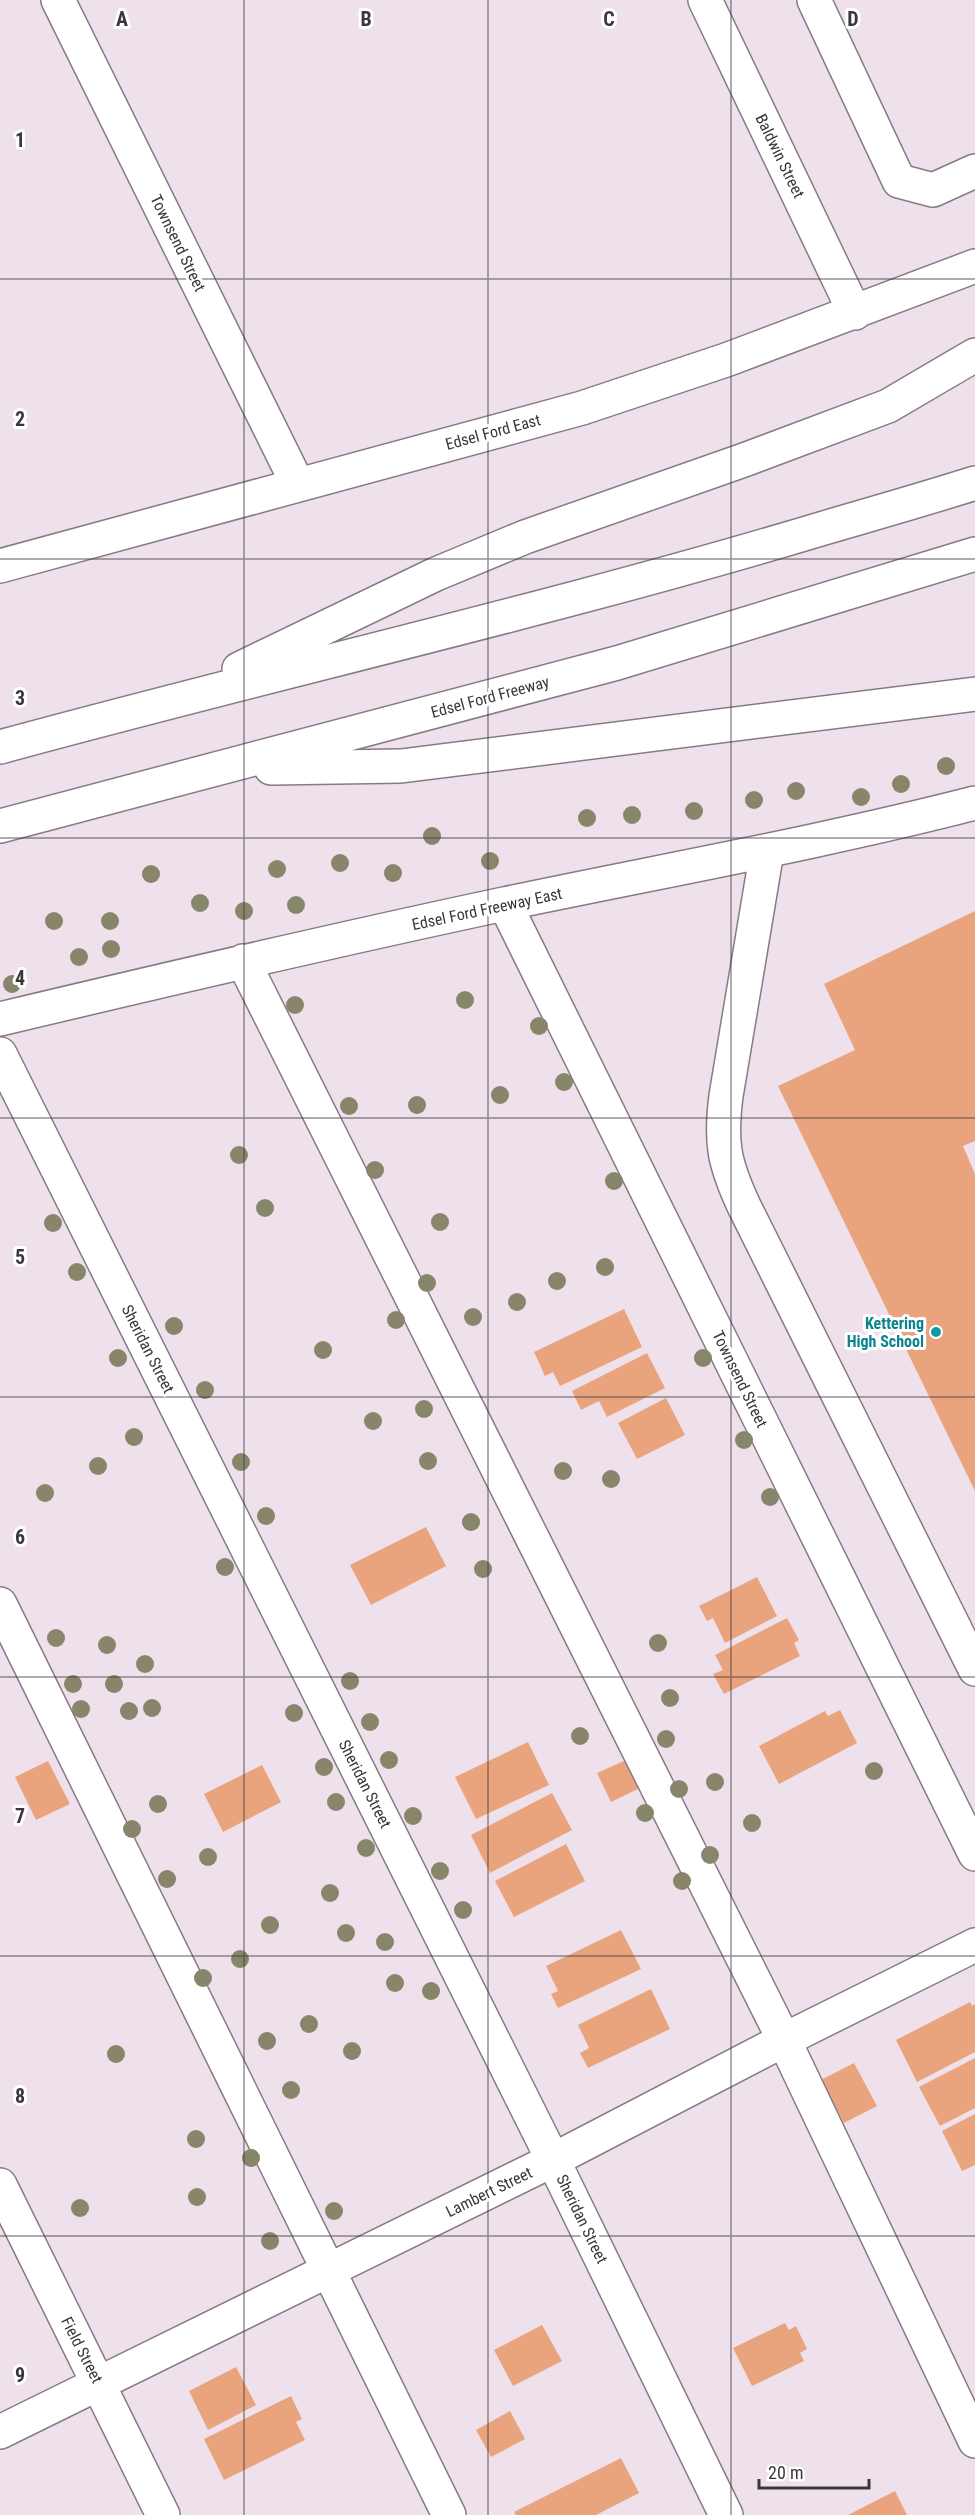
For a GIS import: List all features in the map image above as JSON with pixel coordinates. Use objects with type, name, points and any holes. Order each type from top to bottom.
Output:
[{"type":"main road","name":"Townsend Street","points":[[58,0],[298,485]]},
{"type":"main road","name":"Baldwin Street","points":[[705,0],[855,313]]},
{"type":"main road","points":[[813,0],[899,181],[933,190],[975,171]]},
{"type":"main road","name":"Edsel Ford East","points":[[0,566],[582,408],[726,360],[975,266]]},
{"type":"main road","points":[[178,699],[436,574],[525,537],[744,460],[888,406],[975,355]]},
{"type":"main road","points":[[0,747],[730,556],[975,483]]},
{"type":"main road","name":"Edsel Ford Freeway","points":[[0,826],[617,663],[975,554]]},
{"type":"main road","points":[[221,769],[401,766],[975,694]]},
{"type":"main road","name":"Edsel Ford Freeway East","points":[[0,1019],[243,961],[505,904],[875,829],[975,803]]},
{"type":"main road","points":[[766,851],[726,1096],[722,1128],[724,1152],[744,1206],[975,1670]]},
{"type":"main road","name":"Townsend Street","points":[[505,904],[975,1854]]},
{"type":"main road","points":[[243,961],[784,2040],[975,2441]]},
{"type":"main road","name":"Sheridan Street","points":[[0,1054],[554,2160],[726,2515]]},
{"type":"main road","points":[[0,1604],[449,2515]]},
{"type":"main road","name":"Lambert Street","points":[[0,2432],[554,2160],[784,2040],[975,1945]]},
{"type":"main road","name":"Field Street","points":[[0,2185],[163,2515]]},
{"type":"building","name":"Kettering High School","points":[[975,911],[975,1141],[963,1146],[975,1174],[975,1491],[778,1086],[855,1050],[824,984]]},
{"type":"building","points":[[624,1309],[642,1347],[560,1386],[553,1372],[545,1376],[534,1352]]},
{"type":"building","points":[[647,1353],[665,1388],[607,1417],[599,1401],[581,1410],[572,1391]]},
{"type":"building","points":[[666,1398],[685,1435],[637,1459],[618,1423]]},
{"type":"building","points":[[426,1527],[446,1566],[371,1605],[350,1565]]},
{"type":"building","points":[[757,1577],[777,1616],[725,1643],[713,1618],[707,1621],[699,1606]]},
{"type":"building","points":[[787,1618],[799,1640],[794,1643],[800,1656],[724,1694],[713,1674],[723,1670],[715,1655]]},
{"type":"building","points":[[840,1710],[857,1743],[779,1784],[759,1746],[825,1711],[828,1716]]},
{"type":"building","points":[[528,1742],[549,1785],[476,1819],[455,1777]]},
{"type":"building","points":[[626,1760],[640,1788],[611,1802],[597,1773]]},
{"type":"building","points":[[48,1761],[70,1804],[36,1820],[15,1777]]},
{"type":"building","points":[[262,1765],[281,1802],[223,1832],[204,1794]]},
{"type":"building","points":[[552,1793],[572,1830],[490,1873],[471,1835]]},
{"type":"building","points":[[566,1844],[585,1881],[514,1917],[495,1881]]},
{"type":"building","points":[[621,1930],[641,1969],[558,2008],[551,1994],[558,1991],[546,1966]]},
{"type":"building","points":[[651,1989],[670,2029],[588,2068],[580,2053],[589,2048],[578,2025]]},
{"type":"building","points":[[970,2002],[972,2006],[975,2004],[975,2052],[917,2082],[896,2040]]},
{"type":"building","points":[[975,2058],[975,2108],[940,2126],[919,2087]]},
{"type":"building","points":[[854,2063],[877,2106],[844,2123],[821,2080]]},
{"type":"building","points":[[975,2114],[975,2165],[962,2171],[942,2131]]},
{"type":"building","points":[[785,2323],[789,2330],[796,2326],[807,2349],[800,2353],[804,2361],[752,2386],[733,2348]]},
{"type":"building","points":[[542,2325],[562,2361],[513,2386],[494,2350]]},
{"type":"building","points":[[236,2367],[256,2405],[208,2430],[189,2391]]},
{"type":"building","points":[[291,2396],[302,2419],[296,2422],[305,2440],[224,2480],[204,2439]]},
{"type":"building","points":[[510,2411],[525,2439],[491,2457],[476,2430]]},
{"type":"building","points":[[621,2458],[639,2493],[596,2515],[516,2515],[514,2512]]},
{"type":"building","points":[[895,2491],[907,2515],[848,2515]]},
{"type":"place","name":"Kettering High School","points":[[936,1332]]}]
